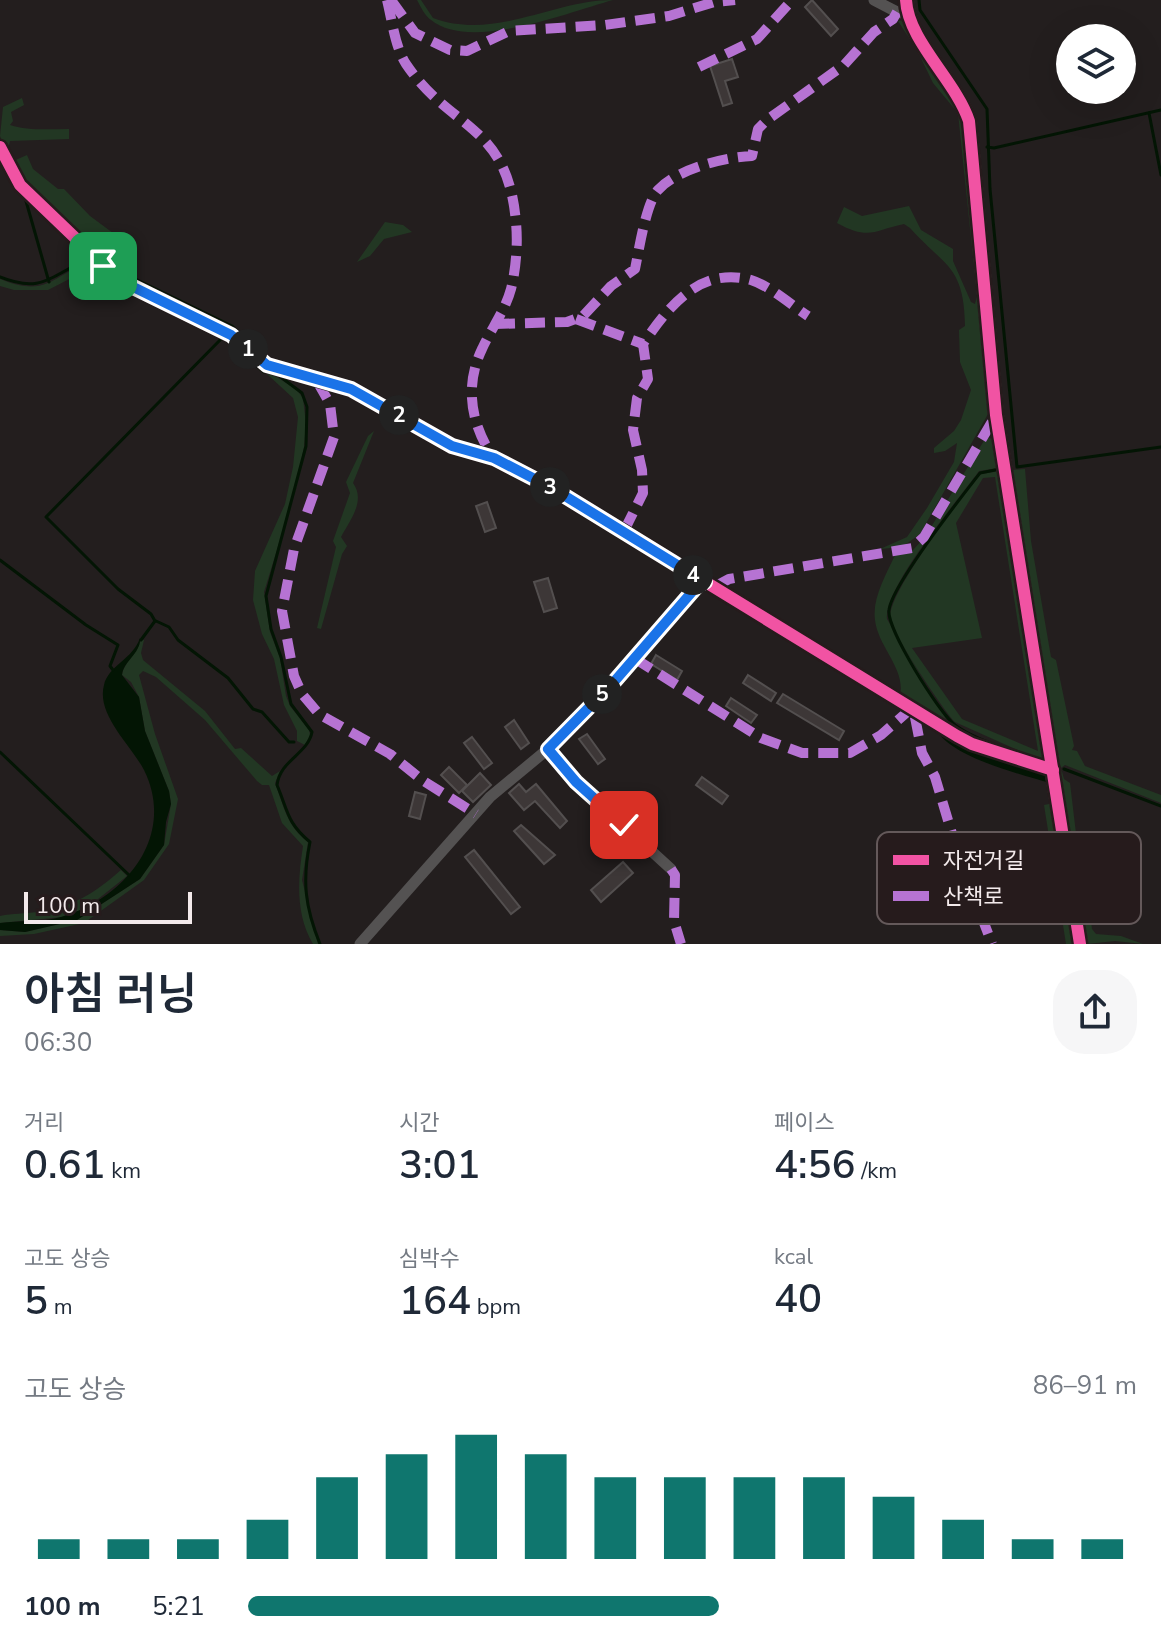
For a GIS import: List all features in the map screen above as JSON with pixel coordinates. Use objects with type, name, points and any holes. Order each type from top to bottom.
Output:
[{"type":"street","points":[[874,0],[897,12],[907,7],[963,102],[969,121],[996,415],[1063,832]]},
{"type":"street","points":[[0,147],[20,185],[119,280],[231,335],[267,365],[351,389],[452,446],[494,458],[582,504],[972,744],[1053,770]]},
{"type":"street","points":[[360,944],[490,797],[548,749],[613,683],[698,585],[705,582]]},
{"type":"street","points":[[548,749],[576,782],[671,869]]},
{"type":"street","points":[[1077,924],[1080,944]]},
{"type":"shaded area","points":[[417,0],[421,0],[433,18],[456,24],[479,25],[613,0],[520,26],[470,32],[448,29],[431,20]]},
{"type":"shaded area","points":[[903,20],[961,104],[988,414],[920,534],[902,547],[880,549],[907,537],[954,462],[957,443],[945,451],[934,453],[934,448],[954,431],[971,390],[960,362],[959,330],[965,326],[964,306],[961,290],[950,269],[910,228],[904,224],[872,232],[857,232],[837,223],[844,207],[862,216],[909,206],[921,230],[953,249],[953,261],[971,302],[975,304],[977,296],[958,113],[933,83],[898,21]]},
{"type":"shaded area","points":[[22,98],[24,105],[11,112],[13,121],[10,125],[31,129],[69,129],[69,139],[10,141],[7,154],[0,136],[3,107]]},
{"type":"shaded area","points":[[27,155],[33,169],[58,189],[64,189],[90,216],[113,233],[99,250],[24,182],[11,162]]},
{"type":"shaded area","points":[[385,222],[403,225],[412,232],[384,239],[370,256],[357,262]]},
{"type":"shaded area","points":[[94,262],[117,281],[230,336],[267,371],[296,389],[303,398],[306,424],[297,485],[264,592],[270,632],[280,658],[286,696],[309,730],[305,745],[297,741],[297,731],[284,705],[274,659],[262,634],[253,600],[255,571],[285,504],[293,467],[298,417],[293,398],[227,337],[133,292],[98,269],[87,270],[48,290],[14,290],[0,286],[0,279],[17,285],[41,285]]},
{"type":"shaded area","points":[[374,431],[353,483],[357,490],[357,504],[341,537],[347,546],[321,629],[317,628],[336,547],[333,541],[350,493],[346,482],[368,436]]},
{"type":"shaded area","points":[[985,439],[993,439],[998,468],[979,471],[940,522],[897,587],[887,619],[947,721],[968,734],[1042,761],[955,722],[899,639],[890,618],[893,605],[913,567],[958,503],[981,474],[1000,471],[1046,767],[962,736],[900,696],[896,667],[875,620],[878,595],[895,555],[913,550],[925,537]],"holes":[[[995,477],[1038,751],[962,719],[912,648],[982,638],[956,523],[983,478]]]},
{"type":"shaded area","points":[[1025,469],[1031,541],[1051,657],[1056,660],[1074,746],[1072,750],[1077,751],[1085,766],[1161,795],[1161,803],[1065,765],[1061,768],[1064,779],[1070,783],[1076,832],[1069,832],[1012,470]]},
{"type":"shaded area","points":[[140,638],[140,644],[122,675],[139,697],[145,731],[169,791],[171,804],[164,845],[140,879],[77,920],[25,932],[0,930],[0,923],[61,917],[105,896],[124,880],[149,841],[154,819],[152,795],[144,770],[116,729],[103,696],[106,678],[132,652]]},
{"type":"shaded area","points":[[141,640],[144,640],[143,660],[205,711],[235,749],[241,748],[272,776],[280,771],[275,783],[284,808],[295,829],[308,842],[302,880],[318,944],[313,944],[307,932],[301,908],[299,883],[303,846],[282,823],[269,785],[257,781],[205,720],[156,677],[143,671],[139,675],[155,734],[178,799],[169,844],[144,880],[84,923],[34,934],[0,936],[0,930],[25,932],[77,920],[140,879],[164,845],[171,804],[169,791],[145,731],[139,697],[131,682],[122,675]]},
{"type":"shaded area","points":[[936,729],[973,750],[1049,777],[1050,783],[970,756],[944,739]]},
{"type":"shaded area","points":[[1054,803],[1059,832],[1048,832],[1044,805]]},
{"type":"shaded area","points":[[121,870],[127,876],[88,907],[63,917],[0,923],[0,916],[50,910],[73,903]]},
{"type":"shaded area","points":[[1063,924],[1073,924],[1076,944],[1066,944]]},
{"type":"shaded area","points":[[1084,924],[1091,924],[1096,934],[1121,936],[1143,944],[1115,941],[1087,944]]},
{"type":"building","points":[[812,0],[838,29],[831,36],[805,7]]},
{"type":"building","points":[[732,59],[738,77],[725,81],[732,103],[723,106],[710,66]]},
{"type":"building","points":[[487,502],[496,528],[485,532],[476,506]]},
{"type":"building","points":[[548,578],[557,608],[544,612],[534,582]]},
{"type":"building","points":[[656,655],[682,671],[677,680],[651,664]]},
{"type":"building","points":[[748,675],[776,693],[771,701],[743,683]]},
{"type":"building","points":[[783,694],[844,731],[839,740],[777,703]]},
{"type":"building","points":[[731,698],[757,715],[751,723],[726,706]]},
{"type":"building","points":[[514,720],[529,743],[521,749],[505,727]]},
{"type":"building","points":[[587,734],[605,759],[598,764],[579,739]]},
{"type":"building","points":[[472,737],[492,763],[484,769],[464,743]]},
{"type":"building","points":[[449,767],[467,785],[459,793],[441,775]]},
{"type":"building","points":[[480,773],[491,785],[473,802],[462,791]]},
{"type":"building","points":[[702,777],[728,796],[722,804],[696,785]]},
{"type":"building","points":[[519,784],[526,792],[536,784],[567,821],[560,828],[535,801],[524,810],[509,793]]},
{"type":"building","points":[[415,792],[426,795],[420,819],[409,816]]},
{"type":"building","points":[[521,825],[555,855],[544,864],[514,831]]},
{"type":"building","points":[[474,850],[520,907],[511,914],[465,857]]},
{"type":"building","points":[[623,862],[633,873],[601,902],[591,890]]},
{"type":"waterway","points":[[919,0],[920,10],[987,109],[990,189],[1017,467],[1161,447]]},
{"type":"waterway","points":[[987,147],[994,148],[1161,110]]},
{"type":"waterway","points":[[1149,113],[1161,175]]},
{"type":"waterway","points":[[24,194],[49,282]]},
{"type":"waterway","points":[[105,259],[123,273],[232,326],[272,362]]},
{"type":"waterway","points":[[0,277],[30,284],[41,282],[93,260]]},
{"type":"waterway","points":[[141,640],[155,621],[151,614],[118,589],[46,517],[223,337],[264,372]]},
{"type":"waterway","points":[[274,372],[302,393],[307,407],[306,446],[266,596],[271,629],[281,657],[291,704],[312,732],[305,746],[283,769],[277,785],[292,822],[310,842],[306,894],[320,944]]},
{"type":"waterway","points":[[995,470],[980,473],[914,562],[893,598],[890,620],[926,688],[955,725],[973,736],[1033,758]]},
{"type":"waterway","points":[[0,560],[86,625],[118,645],[110,666],[113,670]]},
{"type":"waterway","points":[[156,621],[169,627],[178,640],[228,678],[253,709],[262,712],[289,742],[294,742]]},
{"type":"waterway","points":[[0,752],[129,875]]},
{"type":"waterway","points":[[1064,769],[1161,806]]},
{"type":"marked path","points":[[387,0],[396,42],[406,64],[423,86],[490,146],[502,165],[511,190],[517,239],[513,281],[505,305],[476,363],[472,391],[475,419],[494,458]]},
{"type":"marked path","points":[[391,0],[415,33],[450,50],[467,51],[509,31],[605,25],[669,16],[714,2],[735,0]]},
{"type":"marked path","points":[[699,67],[757,39],[792,0]]},
{"type":"marked path","points":[[495,324],[567,322],[583,316],[611,286],[635,269],[647,216],[658,190],[689,170],[752,156],[758,129],[767,120],[844,65],[897,12]]},
{"type":"marked path","points":[[624,531],[643,493],[642,470],[633,430],[637,398],[648,379],[643,344],[663,316],[701,284],[733,277],[758,283],[808,316]]},
{"type":"marked path","points":[[576,319],[643,344]]},
{"type":"marked path","points":[[317,381],[330,404],[334,437],[294,549],[282,611],[294,676],[302,694],[319,714],[390,754],[422,780],[476,814]]},
{"type":"marked path","points":[[716,586],[729,579],[912,548],[924,537],[996,415]]},
{"type":"marked path","points":[[634,658],[761,738],[802,753],[850,753],[881,735],[913,707],[922,753],[935,777],[952,832]]},
{"type":"marked path","points":[[671,869],[675,875],[674,921],[681,944]]},
{"type":"marked path","points":[[984,924],[992,944]]},
{"type":"cycle path","points":[[906,0],[915,31],[954,91],[969,121],[996,415],[1062,832]]},
{"type":"cycle path","points":[[0,147],[20,185],[119,280],[231,335],[267,365],[351,389],[452,446],[494,458],[552,488],[957,736],[972,744],[1053,770]]},
{"type":"cycle path","points":[[1077,924],[1080,944]]},
{"type":"route","points":[[103,266],[119,280],[231,335],[267,365],[351,389],[452,446],[494,458],[552,488],[705,582],[698,585],[613,683],[548,749],[576,782],[624,825]]}]
